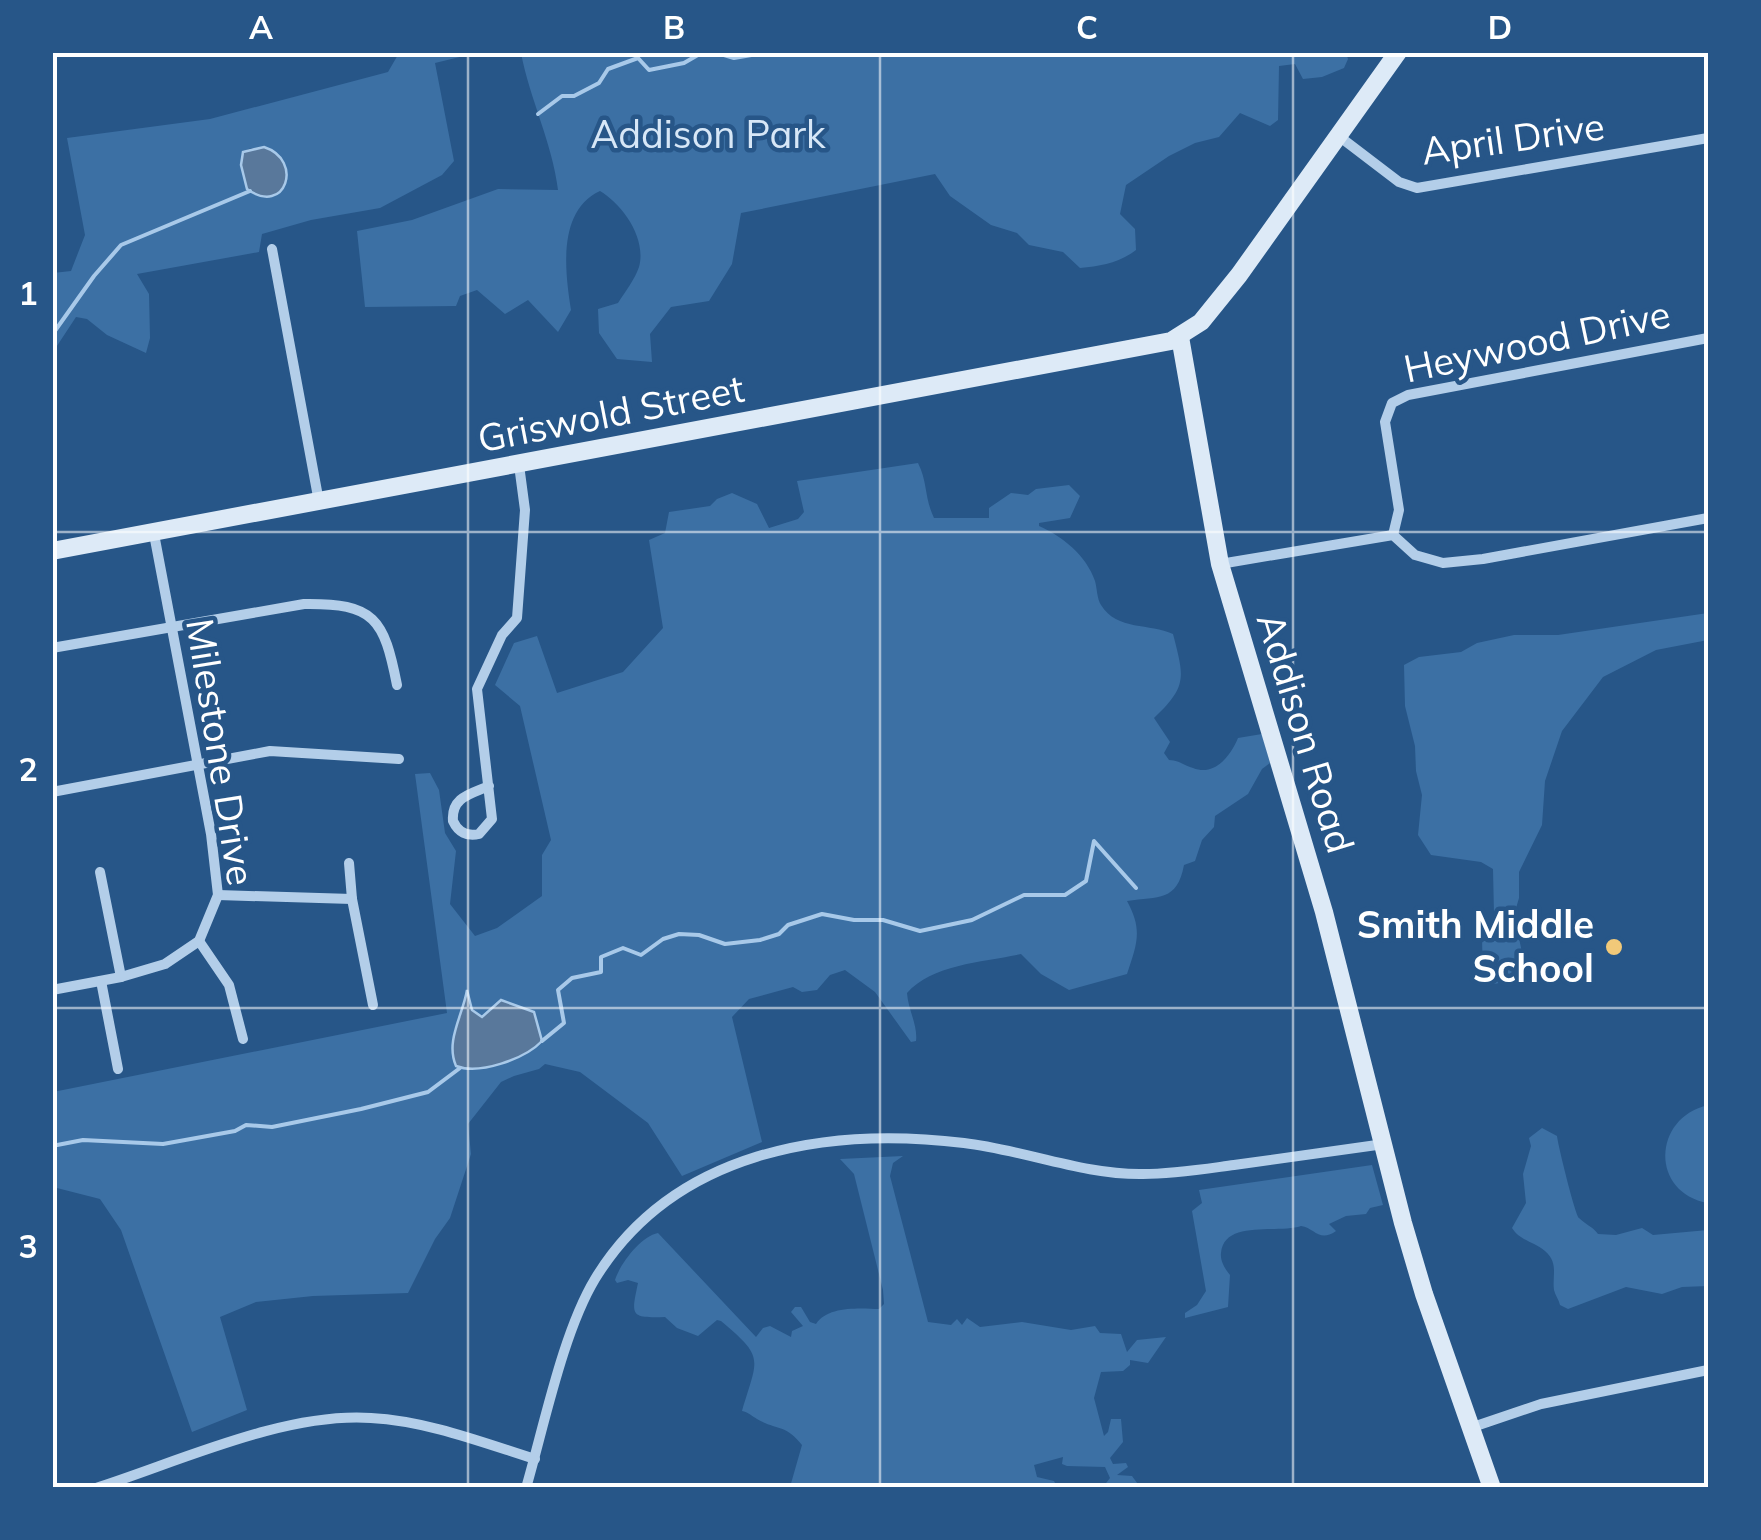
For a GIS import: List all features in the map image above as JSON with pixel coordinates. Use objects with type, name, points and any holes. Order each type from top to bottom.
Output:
[{"type":"main road","points":[[1180,337],[1214,306],[1398,52]]},
{"type":"main road","name":"Griswold Street","points":[[52,551],[1124,351],[1180,337]]},
{"type":"main road","name":"Addison Road","points":[[1180,337],[1220,564],[1314,874],[1419,1276],[1492,1488]]},
{"type":"street","name":"April Drive","points":[[1340,137],[1399,182],[1417,188],[1708,138]]},
{"type":"street","points":[[272,249],[319,502]]},
{"type":"street","name":"Heywood Drive","points":[[1394,535],[1399,510],[1385,422],[1392,403],[1408,395],[1708,338]]},
{"type":"street","points":[[489,786],[454,805],[453,821],[460,831],[475,835],[490,824],[489,786],[477,689],[502,635],[517,618],[525,510],[520,464]]},
{"type":"street","points":[[1220,564],[1394,535],[1415,555],[1443,563],[1708,518]]},
{"type":"street","name":"Milestone Drive","points":[[52,990],[121,978],[164,964],[199,941],[218,896],[211,834],[154,534]]},
{"type":"street","points":[[52,648],[304,604],[341,604],[362,611],[388,640],[397,685]]},
{"type":"street","points":[[52,792],[270,751],[399,759]]},
{"type":"street","points":[[349,862],[352,899],[373,1005]]},
{"type":"street","points":[[100,872],[121,978]]},
{"type":"street","points":[[218,896],[352,899]]},
{"type":"street","points":[[199,941],[229,984],[243,1039]]},
{"type":"street","points":[[101,981],[118,1069]]},
{"type":"street","points":[[526,1488],[575,1324],[604,1266],[662,1204],[704,1175],[750,1156],[815,1142],[919,1139],[993,1146],[1089,1168],[1141,1174],[1384,1144]]},
{"type":"street","points":[[1470,1428],[1542,1404],[1708,1370]]},
{"type":"street","points":[[96,1488],[279,1428],[335,1418],[402,1421],[534,1459]]},
{"type":"green space","points":[[399,53],[476,53],[435,63],[454,161],[442,175],[380,208],[311,220],[262,234],[259,252],[137,274],[149,294],[150,338],[146,353],[107,335],[87,319],[76,317],[53,352],[53,273],[71,271],[85,235],[67,138],[210,119],[388,72]],"holes":[[[251,148],[272,150],[282,161],[284,188],[261,196],[247,189],[241,165],[243,152]]]},
{"type":"green space","name":"Addison Park","points":[[521,53],[1346,53],[1344,68],[1322,77],[1303,79],[1295,64],[1279,66],[1278,120],[1270,126],[1240,113],[1219,137],[1169,156],[1126,185],[1120,214],[1135,229],[1136,250],[1110,263],[1080,268],[1063,252],[1029,245],[1017,233],[991,225],[950,196],[935,174],[741,213],[732,264],[709,301],[671,307],[650,334],[652,362],[617,359],[599,333],[598,309],[618,303],[637,272],[641,256],[631,223],[600,191],[586,200],[570,227],[566,261],[571,310],[558,332],[528,300],[505,314],[477,290],[460,296],[456,306],[365,307],[357,231],[412,220],[498,189],[558,190]]},
{"type":"green space","points":[[918,463],[934,518],[989,518],[989,508],[1011,493],[1028,495],[1036,489],[1069,485],[1080,496],[1070,518],[1039,526],[1079,555],[1091,572],[1100,603],[1108,613],[1125,623],[1173,634],[1181,671],[1178,689],[1154,718],[1170,742],[1164,753],[1169,760],[1208,770],[1226,757],[1238,738],[1262,734],[1270,763],[1262,769],[1248,794],[1215,816],[1214,827],[1202,840],[1195,861],[1184,865],[1177,886],[1165,895],[1127,901],[1137,937],[1127,974],[1069,990],[1041,974],[1021,954],[944,970],[907,993],[916,1035],[916,1041],[911,1042],[875,992],[845,970],[830,975],[817,990],[802,992],[793,987],[749,999],[732,1017],[762,1142],[682,1176],[648,1123],[580,1072],[545,1064],[501,1082],[468,1124],[471,1154],[450,1218],[408,1293],[256,1302],[220,1317],[247,1410],[192,1432],[121,1230],[100,1199],[53,1187],[53,1092],[447,1013],[415,774],[430,773],[439,790],[445,833],[456,851],[450,904],[475,936],[497,928],[542,896],[542,855],[551,840],[520,706],[495,685],[514,643],[537,636],[557,693],[623,672],[663,628],[649,540],[665,533],[669,512],[710,506],[732,493],[757,504],[769,528],[798,519],[804,512],[797,481]],"holes":[[[468,991],[472,1010],[486,1016],[494,1005],[456,1066],[454,1030],[463,1015]]]},
{"type":"green space","points":[[1708,613],[1708,640],[1656,650],[1603,677],[1562,731],[1545,781],[1542,825],[1519,872],[1519,898],[1514,915],[1523,957],[1519,979],[1483,982],[1482,937],[1494,914],[1493,869],[1481,862],[1431,855],[1418,835],[1422,795],[1405,706],[1404,665],[1419,657],[1461,652],[1477,643],[1514,635],[1558,635]]},
{"type":"green space","points":[[1708,1105],[1708,1203],[1689,1196],[1676,1185],[1665,1155],[1676,1124]]},
{"type":"green space","points":[[1542,1128],[1557,1136],[1577,1214],[1598,1234],[1616,1235],[1642,1228],[1653,1235],[1708,1230],[1708,1286],[1682,1287],[1662,1294],[1626,1287],[1568,1309],[1560,1305],[1549,1256],[1512,1228],[1526,1203],[1523,1174],[1531,1146],[1529,1138]]},
{"type":"green space","points":[[903,1156],[893,1163],[890,1176],[928,1322],[951,1325],[957,1319],[962,1325],[967,1318],[980,1327],[1022,1322],[1071,1330],[1095,1326],[1100,1333],[1121,1334],[1127,1352],[1137,1340],[1166,1337],[1148,1363],[1130,1360],[1123,1371],[1101,1372],[1094,1398],[1104,1436],[1111,1419],[1121,1419],[1123,1442],[1110,1458],[1113,1464],[1126,1463],[1128,1467],[1117,1475],[1132,1476],[1140,1487],[1103,1487],[1110,1478],[1105,1467],[1067,1466],[1062,1464],[1063,1457],[1034,1465],[1037,1477],[1054,1481],[1057,1487],[790,1487],[802,1445],[786,1430],[742,1411],[754,1369],[751,1351],[745,1343],[721,1321],[717,1320],[698,1336],[677,1328],[665,1317],[639,1315],[634,1309],[638,1283],[615,1280],[632,1252],[658,1233],[756,1337],[770,1326],[791,1337],[792,1331],[803,1326],[791,1312],[795,1307],[801,1307],[810,1322],[816,1324],[835,1311],[879,1309],[884,1304],[883,1290],[854,1174],[840,1159]]},
{"type":"green space","points":[[1372,1165],[1383,1205],[1329,1224],[1336,1231],[1325,1236],[1301,1226],[1232,1236],[1224,1242],[1221,1253],[1230,1275],[1228,1307],[1185,1318],[1185,1313],[1197,1305],[1206,1291],[1192,1211],[1202,1203],[1199,1190]]},
{"type":"shaded area","points":[[264,147],[284,163],[286,173],[285,183],[272,196],[247,189],[241,165],[243,152]]},
{"type":"shaded area","points":[[467,990],[472,1010],[482,1017],[501,1000],[534,1012],[542,1041],[525,1054],[501,1064],[456,1066],[454,1038]]},
{"type":"waterway","points":[[538,114],[562,96],[574,96],[599,83],[608,69],[638,58],[649,70],[684,63],[703,52]]},
{"type":"waterway","points":[[714,52],[734,58],[763,53]]},
{"type":"waterway","points":[[52,335],[121,245],[250,191]]},
{"type":"waterway","points":[[542,1041],[564,1023],[558,990],[572,978],[601,972],[601,957],[623,948],[641,955],[663,939],[679,934],[699,935],[725,944],[760,940],[779,934],[788,925],[822,914],[883,920],[920,931],[972,920],[1024,895],[1065,895],[1086,881],[1094,841],[1136,888]]},
{"type":"waterway","points":[[52,1146],[83,1140],[163,1144],[235,1131],[246,1125],[272,1127],[428,1092],[460,1068]]},
{"type":"place","name":"Smith Middle School","points":[[1614,947]]}]
